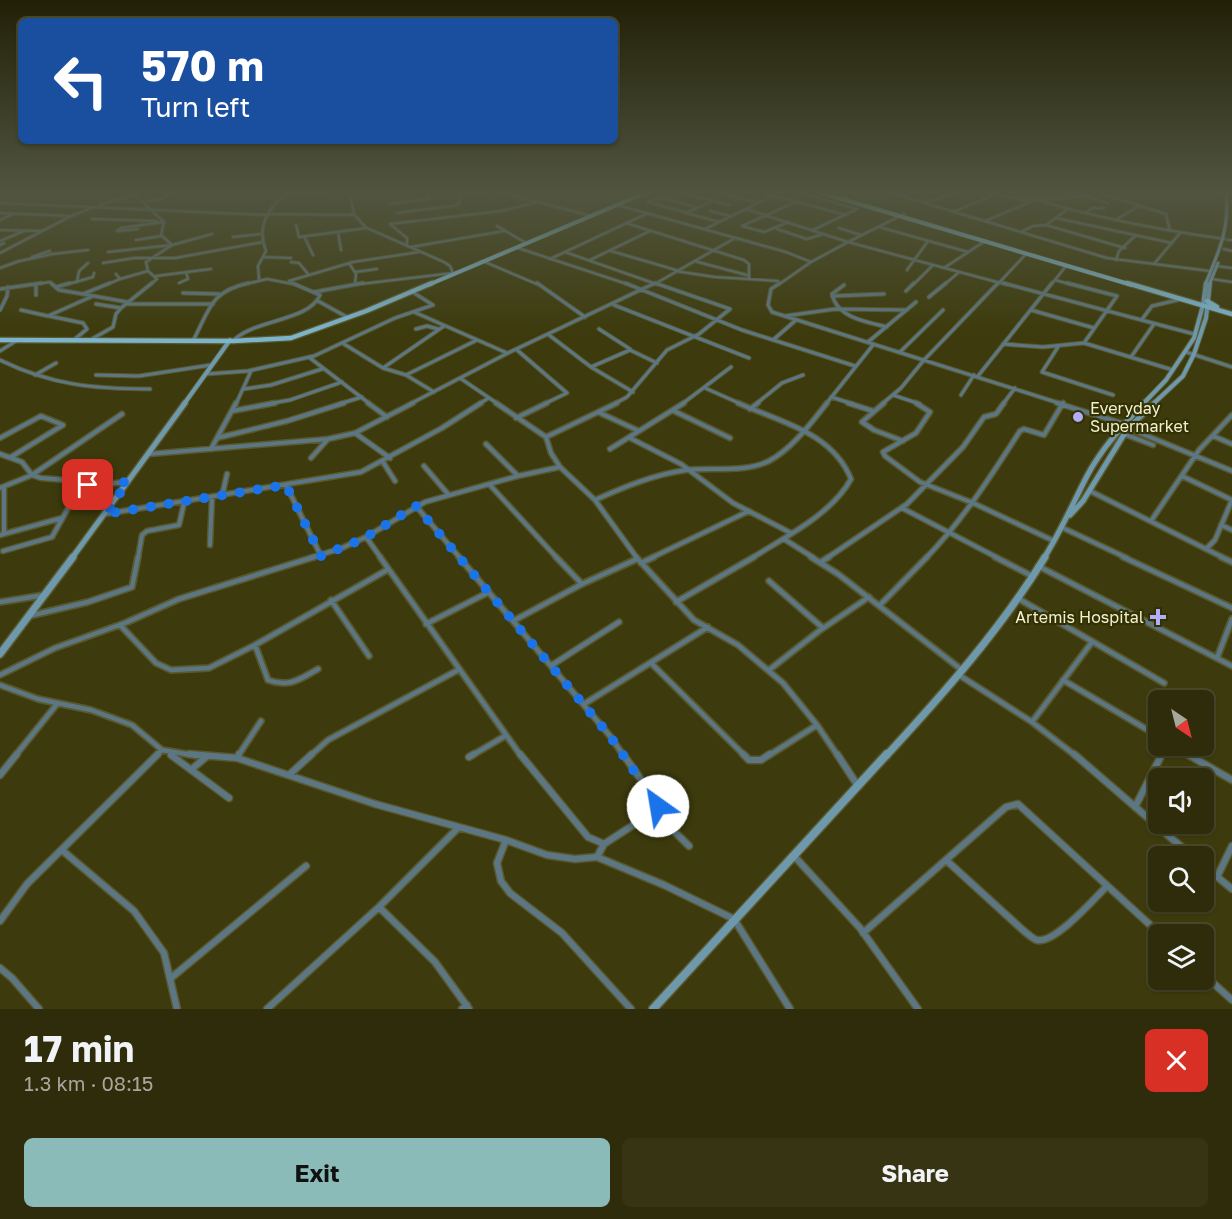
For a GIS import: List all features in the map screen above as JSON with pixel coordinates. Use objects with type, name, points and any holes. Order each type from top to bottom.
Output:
[{"type":"main road","points":[[411,291],[539,238]]},
{"type":"main road","points":[[0,339],[16,341],[291,338],[364,311],[540,238]]},
{"type":"main road","points":[[977,238],[1232,313]]},
{"type":"main road","points":[[979,238],[1066,266],[1222,310]]},
{"type":"main road","points":[[1067,519],[1090,491],[1128,428],[1183,376],[1194,354],[1212,279],[1228,240]]},
{"type":"main road","points":[[653,1009],[961,673],[1019,599],[1063,528],[1088,474],[1124,423],[1173,370],[1186,352],[1206,305],[1204,287],[1210,270],[1228,240]]},
{"type":"main road","points":[[0,339],[232,340],[291,336],[364,311]]},
{"type":"main road","points":[[0,654],[232,340]]},
{"type":"main road","points":[[1140,406],[1149,409]]},
{"type":"main road","points":[[1088,474],[1097,477]]},
{"type":"street","points":[[0,253],[28,238]]},
{"type":"street","points":[[136,240],[148,238]]},
{"type":"street","points":[[164,238],[172,245]]},
{"type":"street","points":[[108,252],[172,245],[197,238]]},
{"type":"street","points":[[259,279],[258,266],[266,251],[262,238]]},
{"type":"street","points":[[305,238],[313,255]]},
{"type":"street","points":[[339,238],[341,250]]},
{"type":"street","points":[[314,292],[355,284],[453,273],[450,265],[389,238]]},
{"type":"street","points":[[407,238],[409,247]]},
{"type":"street","points":[[409,247],[462,238]]},
{"type":"street","points":[[517,238],[526,243]]},
{"type":"street","points":[[550,259],[595,238]]},
{"type":"street","points":[[590,260],[636,238]]},
{"type":"street","points":[[674,238],[748,262],[750,266],[748,277]]},
{"type":"street","points":[[148,454],[328,439],[355,433],[508,353],[643,290],[735,238]]},
{"type":"street","points":[[735,238],[786,252],[811,262]]},
{"type":"street","points":[[836,238],[914,261],[1194,334]]},
{"type":"street","points":[[856,238],[779,282],[771,289],[769,309],[873,345],[1124,423]]},
{"type":"street","points":[[918,238],[968,252]]},
{"type":"street","points":[[1041,238],[1116,260],[1210,270]]},
{"type":"street","points":[[1091,238],[1125,248]]},
{"type":"street","points":[[1116,260],[1116,255],[1133,238]]},
{"type":"street","points":[[1150,238],[1172,243]]},
{"type":"street","points":[[1153,265],[1176,238]]},
{"type":"street","points":[[907,270],[928,241]]},
{"type":"street","points":[[944,268],[986,241]]},
{"type":"street","points":[[104,263],[175,258],[263,242]]},
{"type":"street","points":[[172,245],[146,262],[148,271],[156,276],[211,269]]},
{"type":"street","points":[[123,251],[124,246]]},
{"type":"street","points":[[518,248],[643,290],[717,321],[855,366]]},
{"type":"street","points":[[1224,249],[1232,250]]},
{"type":"street","points":[[20,261],[52,254],[88,250]]},
{"type":"street","points":[[611,250],[676,271],[715,278],[748,277]]},
{"type":"street","points":[[0,268],[50,251]]},
{"type":"street","points":[[288,282],[349,263],[422,252]]},
{"type":"street","points":[[546,437],[599,413],[633,392],[667,350],[696,336],[730,309],[565,252]]},
{"type":"street","points":[[903,441],[863,424],[865,418],[893,395],[1026,254]]},
{"type":"street","points":[[264,257],[299,263],[308,274]]},
{"type":"street","points":[[694,261],[748,277],[779,282]]},
{"type":"street","points":[[485,262],[536,282],[560,302],[585,317]]},
{"type":"street","points":[[77,282],[79,271],[88,263]]},
{"type":"street","points":[[349,263],[355,272],[355,284]]},
{"type":"street","points":[[906,291],[933,266]]},
{"type":"street","points":[[962,395],[1066,266]]},
{"type":"street","points":[[1216,266],[1232,268]]},
{"type":"street","points":[[355,272],[377,268]]},
{"type":"street","points":[[83,294],[148,271]]},
{"type":"street","points":[[179,283],[188,279],[186,272]]},
{"type":"street","points":[[929,297],[958,272]]},
{"type":"street","points":[[56,287],[93,277],[94,273]]},
{"type":"street","points":[[116,274],[120,279]]},
{"type":"street","points":[[92,339],[113,327],[116,314],[121,308],[155,281],[156,276]]},
{"type":"street","points":[[194,339],[219,294],[231,287],[259,279],[288,282],[320,295],[318,301],[298,313],[250,328],[232,340]]},
{"type":"street","points":[[1212,279],[1232,282]]},
{"type":"street","points":[[1055,280],[1117,296],[1084,343]]},
{"type":"street","points":[[0,289],[52,283],[65,292],[127,303],[186,305],[213,303]]},
{"type":"street","points":[[36,284],[36,295]]},
{"type":"street","points":[[832,296],[844,285]]},
{"type":"street","points":[[0,310],[7,296],[8,287]]},
{"type":"street","points":[[206,374],[251,370],[309,357],[344,344],[395,318],[433,305],[411,291]]},
{"type":"street","points":[[183,293],[219,294]]},
{"type":"street","points":[[832,296],[884,294]]},
{"type":"street","points":[[48,316],[93,296]]},
{"type":"street","points":[[832,296],[840,309],[887,327]]},
{"type":"street","points":[[1143,318],[1152,306],[1183,299]]},
{"type":"street","points":[[318,301],[346,317]]},
{"type":"street","points":[[868,343],[916,302]]},
{"type":"street","points":[[96,304],[121,308]]},
{"type":"street","points":[[614,304],[749,358]]},
{"type":"street","points":[[784,316],[840,309],[907,310]]},
{"type":"street","points":[[21,310],[83,323],[87,329],[75,339]]},
{"type":"street","points":[[899,353],[944,310]]},
{"type":"street","points":[[1031,310],[1094,328]]},
{"type":"street","points":[[414,312],[508,353]]},
{"type":"street","points":[[774,340],[797,320]]},
{"type":"street","points":[[1131,357],[1154,324]]},
{"type":"street","points":[[416,329],[427,326],[438,329]]},
{"type":"street","points":[[383,368],[444,326]]},
{"type":"street","points":[[599,329],[630,350],[657,363]]},
{"type":"street","points":[[549,335],[591,366],[633,392]]},
{"type":"street","points":[[406,375],[477,340]]},
{"type":"street","points":[[0,351],[16,341]]},
{"type":"street","points":[[1003,344],[1020,347],[1084,343],[1173,370]]},
{"type":"street","points":[[344,344],[383,368],[406,375],[434,392]]},
{"type":"street","points":[[595,500],[639,482],[689,470],[754,465],[769,461],[787,448],[873,345]]},
{"type":"street","points":[[1059,346],[1042,372],[1113,395]]},
{"type":"street","points":[[516,418],[567,393],[517,350]]},
{"type":"street","points":[[591,366],[630,350]]},
{"type":"street","points":[[1186,352],[1232,367]]},
{"type":"street","points":[[309,357],[387,417]]},
{"type":"street","points":[[0,360],[34,376],[91,389],[150,389]]},
{"type":"street","points":[[34,376],[56,363]]},
{"type":"street","points":[[96,375],[139,376],[212,365]]},
{"type":"street","points":[[610,449],[673,410],[731,367]]},
{"type":"street","points":[[244,389],[271,385],[323,369]]},
{"type":"street","points":[[211,449],[244,389],[251,370]]},
{"type":"street","points":[[750,408],[782,383],[803,375]]},
{"type":"street","points":[[460,378],[487,399],[546,437],[550,453],[560,467],[595,500],[639,561],[694,620],[738,645],[769,669],[817,725],[858,787]]},
{"type":"street","points":[[232,411],[290,400],[342,382]]},
{"type":"street","points":[[676,602],[784,539],[832,505],[846,490],[851,479],[847,467],[819,437],[705,388]]},
{"type":"street","points":[[821,562],[901,508],[927,485],[963,447],[984,417],[996,414],[1015,388]]},
{"type":"street","points":[[893,395],[922,405],[930,412],[916,433],[884,452],[885,456],[927,485],[973,503],[1054,541]]},
{"type":"street","points":[[217,438],[287,421],[362,397]]},
{"type":"street","points":[[831,397],[874,411]]},
{"type":"street","points":[[105,514],[351,475],[383,462],[487,399]]},
{"type":"street","points":[[879,606],[950,533],[973,503],[1020,431],[1024,429],[1044,435],[1063,403]]},
{"type":"street","points":[[673,410],[730,438]]},
{"type":"street","points":[[599,413],[640,431]]},
{"type":"street","points":[[63,518],[2,534],[2,487],[32,475],[122,414]]},
{"type":"street","points":[[1151,521],[1197,454],[1232,415]]},
{"type":"street","points":[[0,438],[41,417],[63,425],[10,458]]},
{"type":"street","points":[[1128,428],[1197,454],[1232,471]]},
{"type":"street","points":[[355,433],[390,458]]},
{"type":"street","points":[[1124,435],[1153,445]]},
{"type":"street","points":[[1213,436],[1232,444]]},
{"type":"street","points":[[630,438],[689,470],[733,503],[791,533]]},
{"type":"street","points":[[311,458],[328,439]]},
{"type":"street","points":[[486,444],[518,476]]},
{"type":"street","points":[[0,454],[26,465],[32,475],[40,478],[79,481],[86,484],[128,482]]},
{"type":"street","points":[[383,462],[395,481]]},
{"type":"street","points":[[424,466],[448,494]]},
{"type":"street","points":[[0,675],[55,648],[120,625],[179,599],[321,556],[366,537],[416,506],[448,494],[560,467]]},
{"type":"street","points":[[222,496],[227,474]]},
{"type":"street","points":[[1182,476],[1232,500],[1215,540],[1206,549]]},
{"type":"street","points":[[3,551],[52,537],[78,489],[86,484]]},
{"type":"street","points":[[489,484],[505,504],[582,584]]},
{"type":"street","points":[[286,485],[321,556]]},
{"type":"street","points":[[1090,491],[1232,562]]},
{"type":"street","points":[[210,545],[212,497]]},
{"type":"street","points":[[29,616],[87,602],[132,587],[142,535],[147,531],[179,525],[184,503]]},
{"type":"street","points":[[416,506],[610,736],[658,806],[664,821],[690,846]]},
{"type":"street","points":[[901,508],[1032,576]]},
{"type":"street","points":[[513,621],[582,584],[750,511]]},
{"type":"street","points":[[1221,525],[1232,530]]},
{"type":"street","points":[[1063,528],[1232,608]]},
{"type":"street","points":[[366,537],[505,735],[588,837],[604,844]]},
{"type":"street","points":[[784,539],[821,562],[869,597],[961,673],[1032,722],[1080,759],[1180,846]]},
{"type":"street","points":[[1038,566],[1232,666]]},
{"type":"street","points":[[120,625],[151,660],[171,670],[209,668],[255,645],[387,570]]},
{"type":"street","points":[[769,581],[823,628]]},
{"type":"street","points":[[426,624],[489,592]]},
{"type":"street","points":[[0,603],[45,594]]},
{"type":"street","points":[[769,669],[869,597]]},
{"type":"street","points":[[1019,599],[1164,684]]},
{"type":"street","points":[[331,600],[369,656]]},
{"type":"street","points":[[1217,658],[1232,619]]},
{"type":"street","points":[[552,665],[619,622]]},
{"type":"street","points":[[584,704],[708,627]]},
{"type":"street","points":[[1032,722],[1092,642]]},
{"type":"street","points":[[255,645],[268,680],[281,686],[289,685],[318,669]]},
{"type":"street","points":[[651,663],[749,760],[761,760],[817,725]]},
{"type":"street","points":[[289,775],[328,740],[458,670]]},
{"type":"street","points":[[1063,680],[1148,730]]},
{"type":"street","points":[[0,685],[132,725],[162,750],[206,757],[237,758],[375,804],[507,840],[547,855],[575,859],[597,857],[664,885],[734,919],[790,1009]]},
{"type":"street","points":[[0,775],[57,704]]},
{"type":"street","points":[[237,758],[261,721]]},
{"type":"street","points":[[469,757],[505,735]]},
{"type":"street","points":[[0,921],[27,884],[63,851],[162,750]]},
{"type":"street","points":[[171,755],[229,798]]},
{"type":"street","points":[[1135,807],[1161,756]]},
{"type":"street","points":[[1190,756],[1232,780]]},
{"type":"street","points":[[192,769],[206,757]]},
{"type":"street","points":[[863,933],[1006,807],[1018,804],[1149,924]]},
{"type":"street","points":[[597,857],[604,844],[655,811],[658,806]]},
{"type":"street","points":[[267,1009],[379,907],[458,828]]},
{"type":"street","points":[[507,840],[497,863],[501,881],[510,893],[562,933],[631,1009]]},
{"type":"street","points":[[1217,877],[1232,846]]},
{"type":"street","points":[[63,851],[134,911],[164,953],[177,1009]]},
{"type":"street","points":[[795,856],[863,933],[918,1009]]},
{"type":"street","points":[[946,860],[1025,932],[1037,940],[1045,939],[1060,930],[1107,886]]},
{"type":"street","points":[[171,978],[306,866]]},
{"type":"street","points":[[1214,874],[1232,889]]},
{"type":"street","points":[[379,907],[435,962],[466,1008]]},
{"type":"street","points":[[0,968],[12,978],[39,1009]]},
{"type":"street","points":[[1214,984],[1232,1000]]},
{"type":"place","name":"Everyday Supermarket","points":[[1078,417]]},
{"type":"place","name":"Artemis Hospital","points":[[1158,617]]},
{"type":"route","points":[[88,485],[128,482],[105,514],[286,485],[321,556],[363,539],[416,506],[610,736],[658,806]]}]
